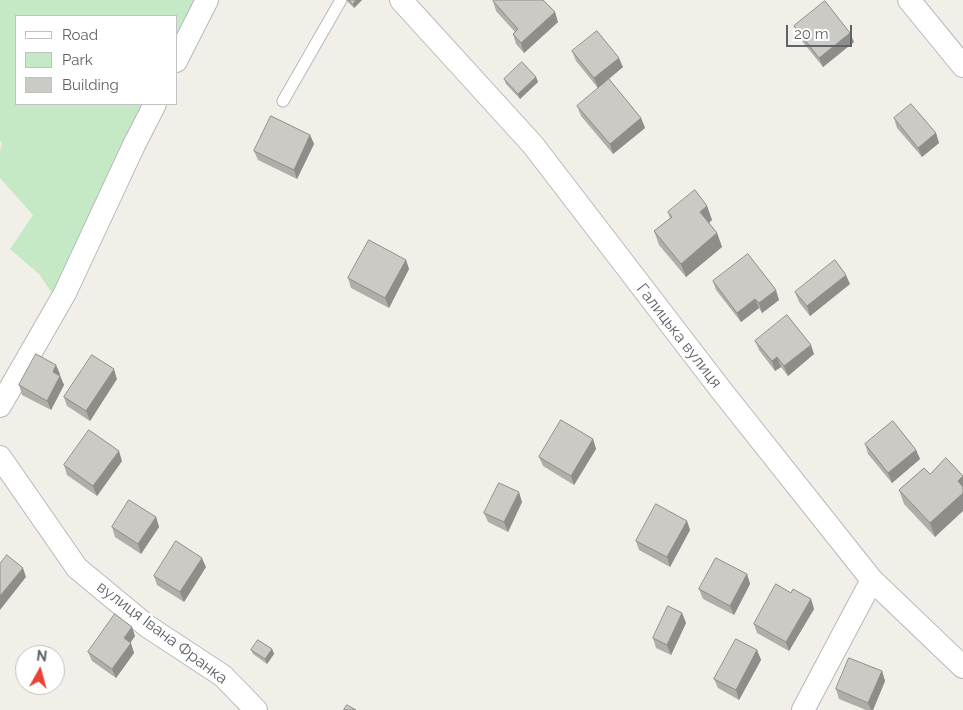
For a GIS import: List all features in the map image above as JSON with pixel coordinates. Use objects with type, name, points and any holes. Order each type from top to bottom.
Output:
[{"type":"street","points":[[178,57],[207,0]]},
{"type":"street","name":"Галицька вулиця","points":[[401,0],[532,145],[721,390],[872,580],[963,667]]},
{"type":"street","points":[[909,0],[963,66]]},
{"type":"street","points":[[0,406],[65,293],[154,105]]},
{"type":"street","name":"вулиця Івана Франка","points":[[0,457],[77,568],[147,626],[222,676],[256,710]]},
{"type":"street","points":[[804,710],[872,580]]},
{"type":"lane","points":[[283,101],[341,0]]},
{"type":"green space","points":[[0,0],[196,0],[178,37],[178,15],[15,15],[15,105],[145,105],[52,293],[39,274],[10,249],[33,215],[0,178],[0,151],[2,143],[0,141]]},
{"type":"building","points":[[494,0],[543,0],[555,12],[521,43],[513,34],[518,29]]},
{"type":"building","points":[[825,1],[850,33],[819,58],[794,26]]},
{"type":"building","points":[[597,31],[619,58],[594,78],[572,51]]},
{"type":"building","points":[[522,62],[536,77],[518,94],[504,79]]},
{"type":"building","points":[[609,79],[641,118],[610,144],[577,106]]},
{"type":"building","points":[[911,104],[936,133],[918,148],[894,118]]},
{"type":"building","points":[[271,116],[310,135],[294,170],[254,151]]},
{"type":"building","points":[[695,190],[707,206],[700,212],[717,233],[681,264],[654,231],[672,217],[668,212]]},
{"type":"building","points":[[369,240],[406,260],[385,298],[348,278]]},
{"type":"building","points":[[748,254],[776,290],[759,303],[755,299],[737,313],[713,281]]},
{"type":"building","points":[[835,260],[846,275],[807,306],[795,292]]},
{"type":"building","points":[[787,315],[811,345],[784,366],[777,357],[772,361],[755,341]]},
{"type":"building","points":[[36,354],[56,365],[53,372],[60,376],[47,401],[19,385]]},
{"type":"building","points":[[92,355],[114,369],[86,411],[64,397]]},
{"type":"building","points":[[561,420],[593,439],[571,476],[539,457]]},
{"type":"building","points":[[893,421],[916,450],[888,473],[865,444]]},
{"type":"building","points":[[89,430],[119,451],[93,486],[64,465]]},
{"type":"building","points":[[946,458],[963,476],[958,481],[963,487],[963,493],[930,523],[899,490],[924,468],[930,474]]},
{"type":"building","points":[[499,483],[519,492],[504,522],[484,513]]},
{"type":"building","points":[[129,500],[156,517],[138,544],[112,527]]},
{"type":"building","points":[[656,504],[687,521],[667,557],[636,541]]},
{"type":"building","points":[[176,541],[202,558],[180,592],[154,576]]},
{"type":"building","points":[[7,555],[23,568],[0,596],[0,564]]},
{"type":"building","points":[[716,558],[747,574],[730,606],[699,589]]},
{"type":"building","points":[[776,584],[791,593],[793,589],[811,599],[786,642],[754,624]]},
{"type":"building","points":[[668,606],[682,613],[667,645],[653,638]]},
{"type":"building","points":[[115,614],[132,627],[124,638],[131,643],[112,669],[88,652]]},
{"type":"building","points":[[736,639],[757,650],[736,690],[714,679]]},
{"type":"building","points":[[258,640],[272,649],[265,659],[251,650]]},
{"type":"building","points":[[849,658],[882,671],[868,703],[836,689]]},
{"type":"building","points":[[347,705],[356,710],[344,710]]}]
